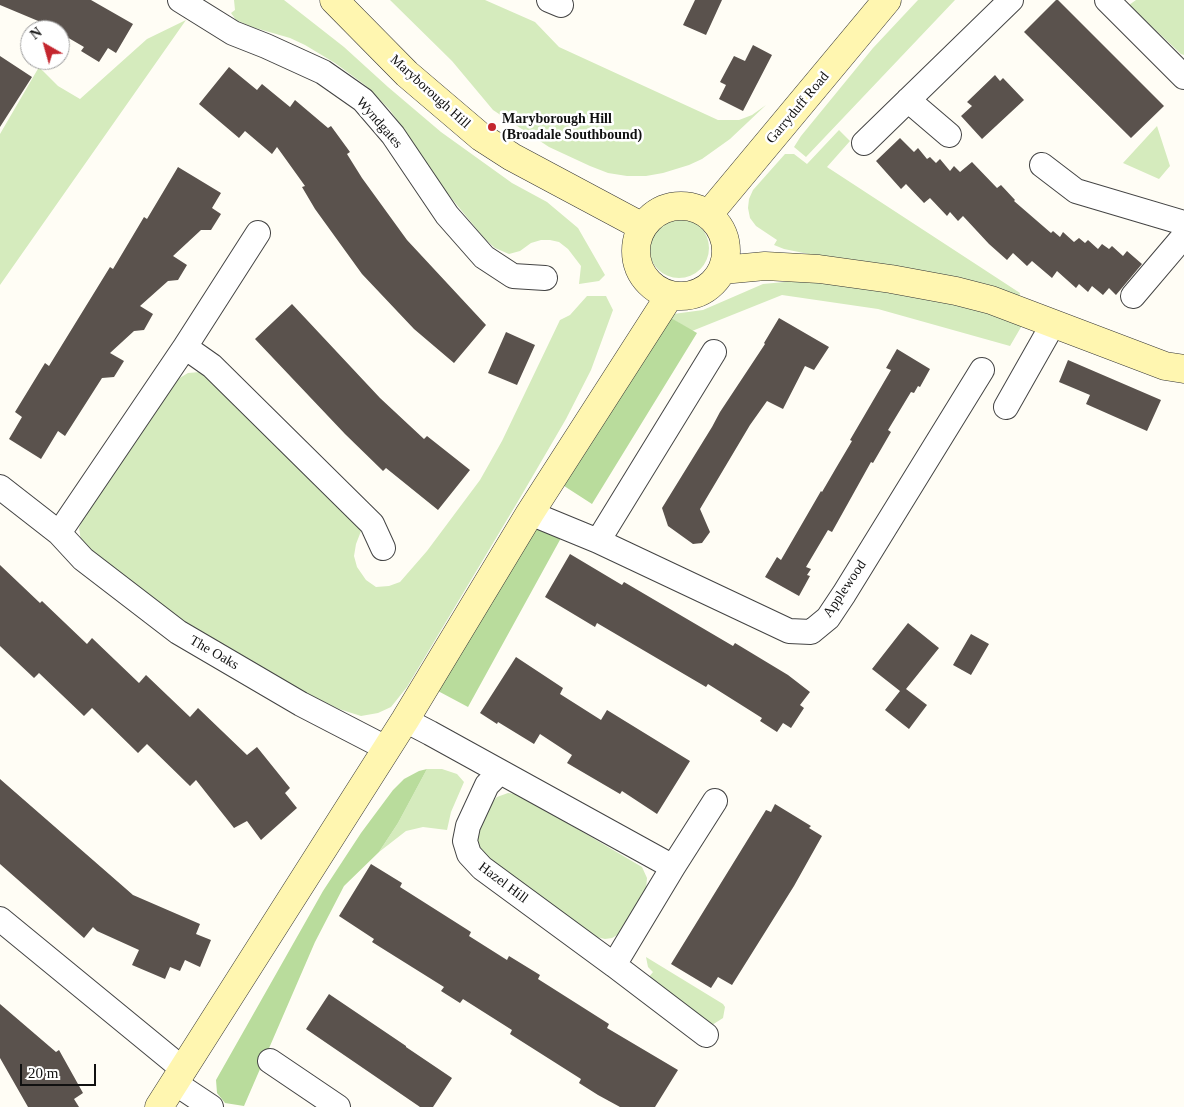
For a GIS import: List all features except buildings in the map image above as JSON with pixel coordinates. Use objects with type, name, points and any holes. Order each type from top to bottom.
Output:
[{"type":"street","name":"Wyndgates","points":[[180,0],[233,33],[323,72],[363,100],[393,135],[447,215],[484,257],[513,276],[545,278]]},
{"type":"street","name":"Maryborough Hill","points":[[334,0],[407,74],[481,137],[512,157],[643,227]]},
{"type":"street","name":"Garryduff Road","points":[[708,215],[887,0]]},
{"type":"street","points":[[864,143],[1011,0]]},
{"type":"street","points":[[1107,0],[1184,77]]},
{"type":"street","points":[[908,100],[948,135]]},
{"type":"street","points":[[1042,165],[1076,191],[1184,223]]},
{"type":"street","points":[[681,206],[695,208],[708,215],[719,226],[725,240],[726,256],[722,270],[713,283],[700,292],[685,296],[670,295],[657,289],[646,280],[639,268],[636,254],[637,240],[643,227],[653,216],[666,209],[681,206]]},
{"type":"street","points":[[59,533],[185,347],[258,233]]},
{"type":"street","points":[[1133,296],[1184,236]]},
{"type":"street","points":[[722,270],[765,266],[819,270],[891,279],[991,300],[1165,366],[1184,369]]},
{"type":"street","points":[[159,1107],[405,720],[530,513],[670,295]]},
{"type":"street","points":[[1006,407],[1053,324]]},
{"type":"street","points":[[185,347],[212,366],[372,524],[382,548]]},
{"type":"street","points":[[598,541],[714,352]]},
{"type":"street","name":"Applewood","points":[[530,513],[598,541],[790,632],[811,632],[828,618],[844,594],[982,370]]},
{"type":"street","name":"The Oaks","points":[[0,487],[59,533],[83,560],[178,632],[301,704],[386,748]]},
{"type":"street","points":[[405,720],[673,867]]},
{"type":"street","name":"Hazel Hill","points":[[500,772],[488,786],[468,826],[465,842],[469,854],[482,868],[706,1035]]},
{"type":"street","points":[[614,965],[715,800]]},
{"type":"street","points":[[0,920],[180,1076],[211,1107]]},
{"type":"street","points":[[270,1061],[325,1103]]},
{"type":"green space","points":[[234,0],[284,0],[344,47],[441,132],[512,183],[547,202],[578,228],[605,275],[599,281],[579,284],[581,266],[568,249],[559,242],[541,240],[531,243],[520,251],[509,254],[495,248],[484,238],[434,177],[389,109],[365,85],[335,63],[305,45],[236,20],[231,13],[235,10]]},
{"type":"green space","points":[[390,0],[485,0],[535,22],[559,47],[718,120],[739,120],[752,115],[766,105],[730,139],[702,159],[689,165],[646,176],[608,173],[549,147],[493,110],[452,61]]},
{"type":"green space","points":[[918,0],[955,0],[806,157],[794,147],[801,136],[873,48]]},
{"type":"green space","points":[[1136,0],[1184,0],[1184,55],[1129,5]]},
{"type":"green space","points":[[186,20],[0,285],[0,134],[37,70],[42,70],[58,86],[80,99],[147,39]]},
{"type":"green space","points":[[1157,126],[1170,166],[1159,179],[1123,163]]},
{"type":"green space","points":[[839,130],[850,141],[827,167],[1020,293],[1019,297],[784,249],[774,245],[777,240],[756,226],[750,218],[748,208],[753,190],[785,154],[794,154],[807,164]]},
{"type":"green space","points":[[679,218],[696,223],[704,231],[709,248],[704,265],[696,273],[679,278],[662,273],[654,265],[649,248],[654,231],[662,223]]},
{"type":"green space","points":[[795,281],[828,281],[931,296],[1024,322],[1010,346],[878,309],[782,295],[692,331],[666,315],[703,310],[763,284]]},
{"type":"green space","points":[[587,296],[606,296],[613,310],[591,370],[566,419],[517,503],[407,687],[391,707],[378,713],[361,716],[339,709],[287,684],[173,614],[91,553],[81,541],[79,528],[83,519],[178,379],[188,373],[200,372],[211,379],[292,462],[363,526],[356,544],[354,556],[357,567],[366,580],[376,587],[389,586],[400,582],[427,551],[480,480],[502,441],[560,320],[570,315]]},
{"type":"green space","points":[[666,315],[697,333],[592,504],[561,484]]},
{"type":"green space","points":[[532,521],[561,538],[468,707],[438,691]]},
{"type":"green space","points":[[427,769],[442,769],[457,774],[464,782],[451,812],[447,830],[423,827],[406,831],[379,852],[398,823]]},
{"type":"green space","points":[[427,769],[398,823],[379,852],[344,886],[315,942],[244,1106],[225,1103],[217,1093],[216,1080],[323,891],[361,833],[393,790],[404,779]]},
{"type":"green space","points":[[508,793],[518,794],[642,867],[647,878],[646,889],[619,934],[605,939],[592,936],[491,861],[480,850],[477,844],[477,836],[489,806],[497,797]]},
{"type":"green space","points":[[646,957],[723,1004],[725,1007],[723,1018],[712,1025],[649,977],[653,972],[648,967]]},
{"type":"place","name":"Maryborough Hill (Broadale Southbound)","points":[[492,127]]}]
